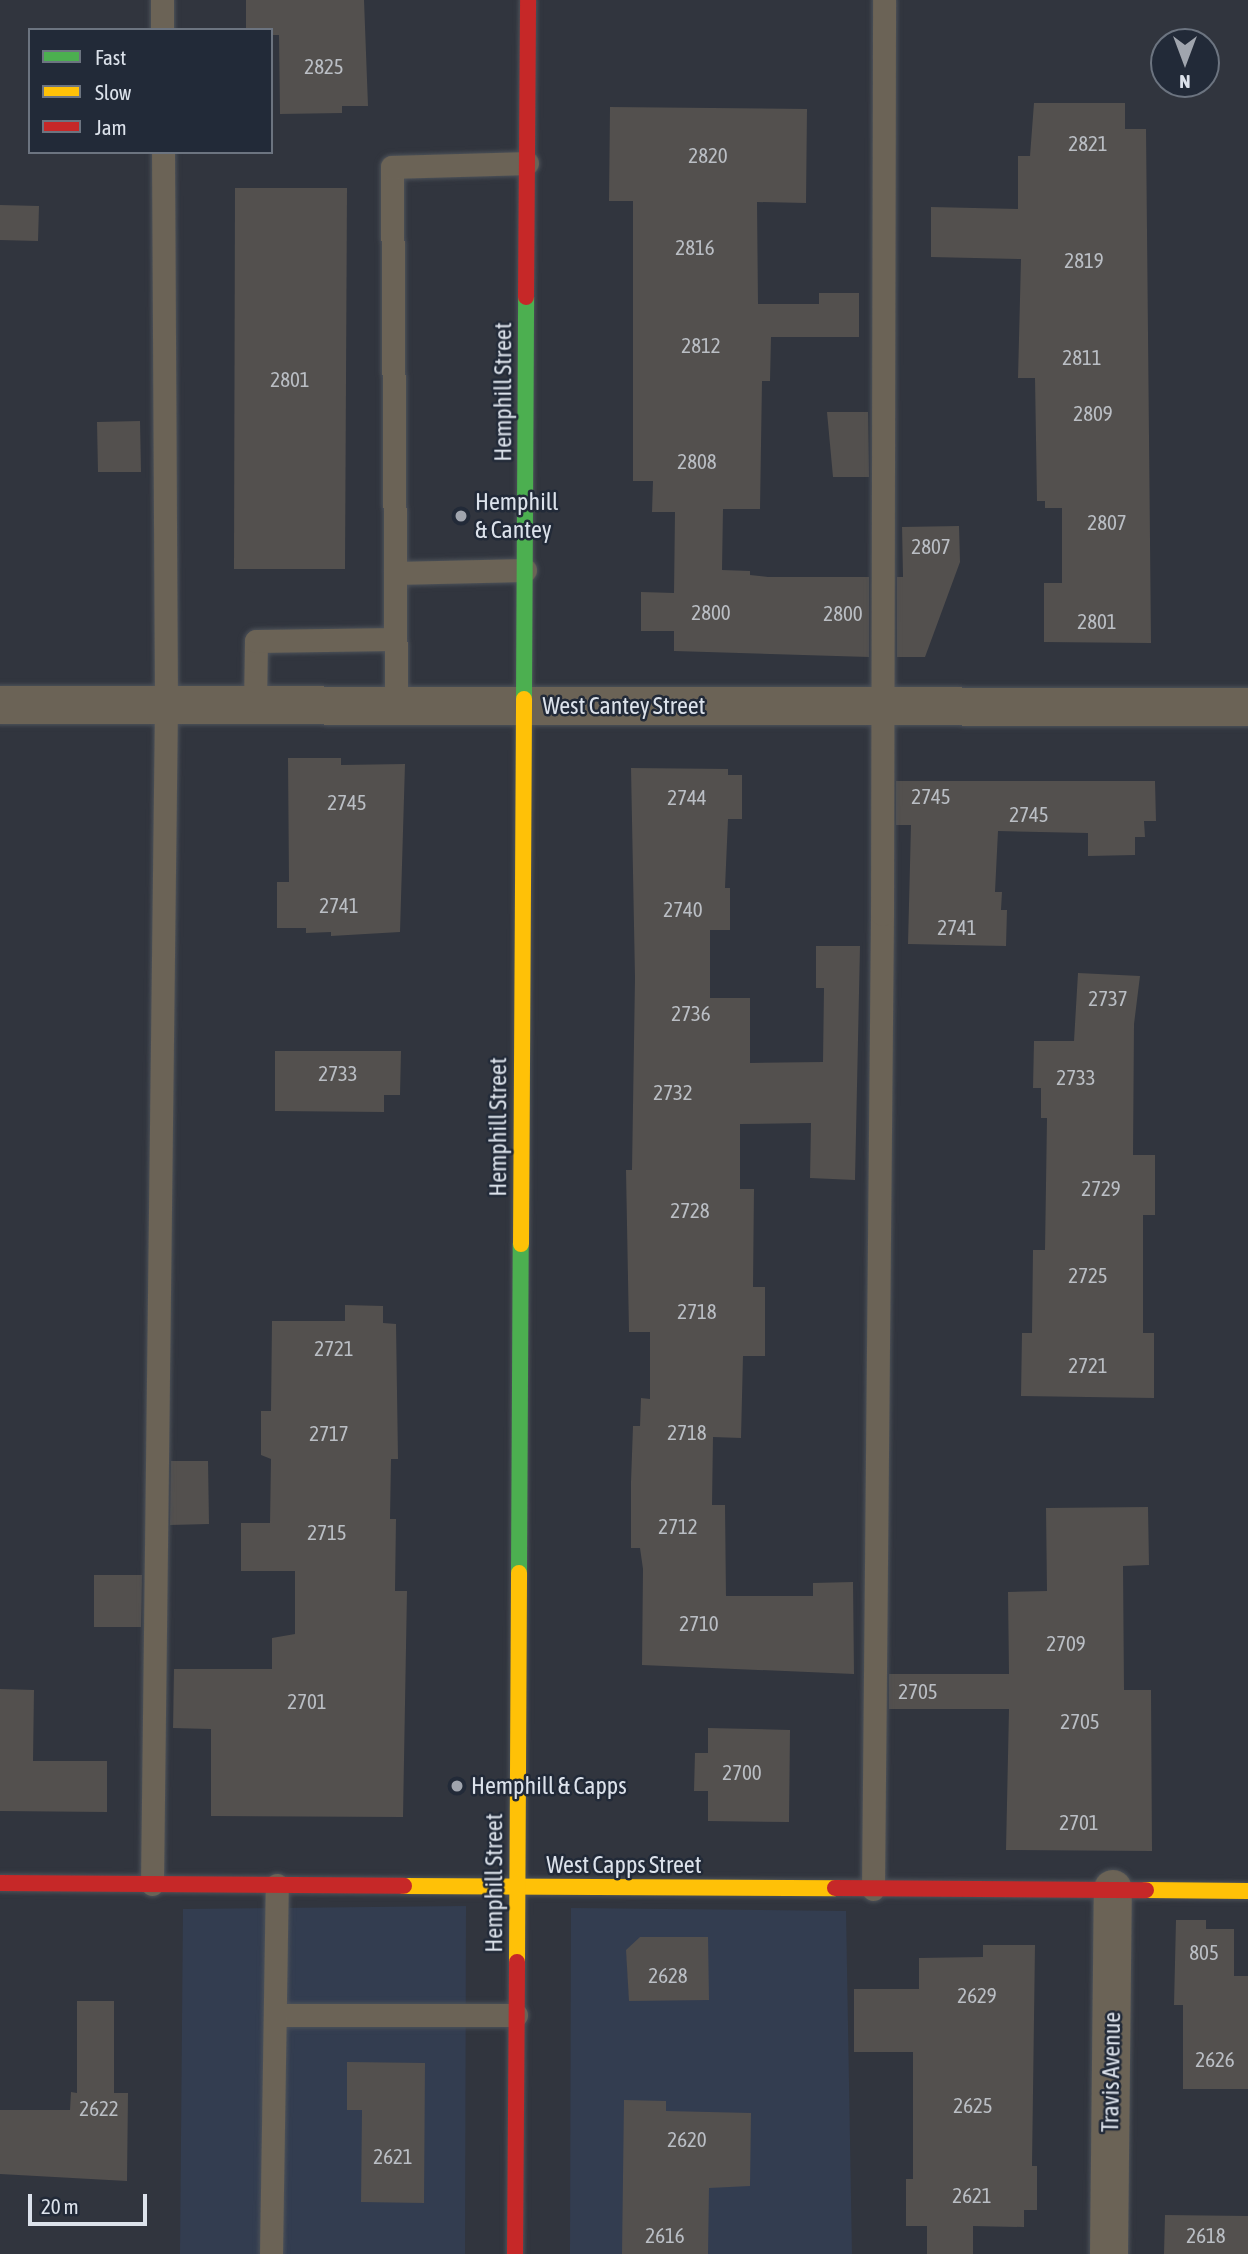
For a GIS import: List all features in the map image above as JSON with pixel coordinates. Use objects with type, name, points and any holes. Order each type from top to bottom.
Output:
[{"type":"main road","name":"Hemphill Street","points":[[515,2254],[528,0]]},
{"type":"main road","name":"West Capps Street","points":[[0,1883],[1248,1891]]},
{"type":"street","name":"West Cantey Street","points":[[0,705],[1248,707]]},
{"type":"street","name":"Travis Avenue","points":[[1109,2254],[1113,1889]]},
{"type":"lane","points":[[162,0],[162,28]]},
{"type":"lane","points":[[873,1889],[884,0]]},
{"type":"lane","points":[[152,1884],[166,705],[163,154]]},
{"type":"lane","points":[[396,706],[393,167],[527,163]]},
{"type":"lane","points":[[395,573],[525,570]]},
{"type":"lane","points":[[255,705],[256,641],[395,639]]},
{"type":"lane","points":[[271,2254],[277,1885]]},
{"type":"lane","points":[[275,2015],[516,2015]]},
{"type":"shaded area","points":[[466,1906],[465,2254],[180,2254],[183,1909]]},
{"type":"shaded area","points":[[571,1908],[846,1911],[852,2254],[570,2254]]},
{"type":"building","points":[[246,0],[364,0],[368,106],[342,106],[342,113],[280,114],[279,35],[273,35],[273,28],[246,28]]},
{"type":"building","points":[[1034,103],[1125,103],[1125,129],[1146,129],[1151,643],[1044,642],[1044,583],[1062,583],[1062,508],[1045,508],[1045,501],[1037,501],[1035,378],[1018,378],[1021,259],[931,257],[931,207],[1018,209],[1018,156],[1030,156]]},
{"type":"building","points":[[610,107],[807,109],[806,203],[757,202],[758,304],[819,304],[819,293],[859,293],[859,337],[771,337],[770,381],[762,381],[760,509],[723,509],[722,570],[750,571],[750,575],[768,577],[869,577],[869,657],[674,651],[674,631],[641,631],[641,592],[674,593],[675,512],[652,512],[653,481],[633,481],[633,201],[609,201]]},
{"type":"building","points":[[235,188],[347,188],[345,569],[234,569]]},
{"type":"building","points":[[0,205],[39,206],[38,241],[0,240]]},
{"type":"building","points":[[827,412],[868,412],[869,477],[833,477]]},
{"type":"building","points":[[140,421],[141,472],[98,472],[97,422]]},
{"type":"building","points":[[959,526],[960,562],[925,657],[897,657],[897,577],[903,577],[902,527]]},
{"type":"building","points":[[288,758],[341,758],[341,765],[405,764],[400,932],[331,936],[331,932],[306,933],[306,928],[277,928],[277,882],[289,882]]},
{"type":"building","points":[[631,768],[728,769],[728,775],[742,775],[742,819],[728,819],[725,888],[730,888],[730,930],[710,930],[710,998],[750,998],[750,1063],[823,1062],[824,988],[816,988],[816,946],[860,946],[855,1180],[810,1178],[811,1123],[740,1124],[740,1189],[754,1189],[753,1287],[765,1287],[765,1356],[743,1356],[741,1438],[713,1437],[712,1505],[725,1505],[726,1596],[813,1596],[813,1583],[853,1582],[854,1674],[642,1665],[643,1569],[640,1548],[631,1548],[631,1482],[633,1426],[640,1426],[641,1398],[650,1399],[650,1332],[629,1332],[626,1170],[632,1170],[635,978]]},
{"type":"building","points":[[896,781],[1155,781],[1156,821],[1144,821],[1145,837],[1135,837],[1135,855],[1088,856],[1088,833],[998,831],[995,892],[1002,892],[1001,910],[1007,910],[1006,946],[908,944],[911,825],[896,825]]},
{"type":"building","points":[[1078,973],[1140,976],[1134,1024],[1133,1155],[1155,1155],[1155,1215],[1143,1215],[1143,1333],[1154,1333],[1154,1398],[1021,1396],[1022,1333],[1032,1333],[1033,1250],[1045,1250],[1047,1118],[1041,1118],[1041,1088],[1033,1088],[1034,1041],[1074,1041]]},
{"type":"building","points":[[275,1051],[401,1051],[400,1095],[384,1095],[384,1112],[275,1111]]},
{"type":"building","points":[[345,1305],[383,1306],[383,1323],[396,1324],[398,1459],[391,1459],[390,1519],[396,1519],[395,1591],[407,1591],[403,1817],[211,1816],[211,1729],[173,1728],[174,1669],[272,1669],[272,1638],[295,1634],[295,1571],[241,1571],[241,1523],[270,1523],[271,1459],[261,1455],[261,1411],[271,1411],[272,1321],[345,1321]]},
{"type":"building","points":[[171,1461],[208,1461],[209,1524],[170,1525]]},
{"type":"building","points":[[1148,1507],[1149,1565],[1123,1566],[1124,1690],[1151,1690],[1152,1851],[1006,1850],[1009,1709],[889,1709],[889,1674],[1009,1674],[1008,1592],[1047,1591],[1046,1508]]},
{"type":"building","points":[[94,1575],[142,1575],[141,1627],[94,1627]]},
{"type":"building","points":[[0,1689],[34,1690],[33,1761],[107,1761],[107,1812],[0,1811]]},
{"type":"building","points":[[708,1728],[790,1730],[789,1822],[708,1821],[708,1791],[694,1791],[695,1753],[708,1753]]},
{"type":"building","points":[[1176,1920],[1206,1920],[1206,1929],[1234,1929],[1234,1976],[1248,1976],[1248,2089],[1183,2089],[1183,2005],[1174,2005]]},
{"type":"building","points":[[640,1937],[708,1937],[709,2000],[629,2001],[626,1950]]},
{"type":"building","points":[[983,1945],[1035,1945],[1032,2166],[1037,2166],[1037,2210],[1024,2210],[1024,2227],[973,2226],[973,2254],[927,2254],[927,2226],[906,2226],[906,2179],[913,2179],[913,2052],[854,2052],[854,1989],[919,1989],[919,1958],[983,1957]]},
{"type":"building","points":[[77,2001],[114,2001],[114,2093],[128,2093],[127,2181],[0,2174],[0,2110],[70,2110],[71,2092],[77,2093]]},
{"type":"building","points":[[347,2062],[425,2063],[424,2203],[361,2202],[362,2110],[347,2110]]},
{"type":"building","points":[[624,2100],[666,2101],[666,2111],[751,2113],[750,2186],[709,2188],[708,2254],[622,2254]]},
{"type":"building","points":[[1165,2215],[1248,2216],[1248,2254],[1164,2254]]},
{"type":"traffic: fast","points":[[524,699],[526,297]]},
{"type":"traffic: fast","points":[[519,1573],[521,1244]]},
{"type":"traffic: slow","points":[[521,1244],[524,699]]},
{"type":"traffic: slow","points":[[517,1962],[519,1573]]},
{"type":"traffic: slow","points":[[404,1886],[835,1888]]},
{"type":"traffic: slow","points":[[1146,1890],[1248,1891]]},
{"type":"traffic: jam","points":[[526,297],[528,0]]},
{"type":"traffic: jam","points":[[0,1883],[404,1886]]},
{"type":"traffic: jam","points":[[835,1888],[1146,1890]]},
{"type":"traffic: jam","points":[[515,2254],[517,1962]]},
{"type":"place","name":"Hemphill & Cantey","points":[[461,516]]},
{"type":"place","name":"Hemphill & Capps","points":[[457,1786]]}]
